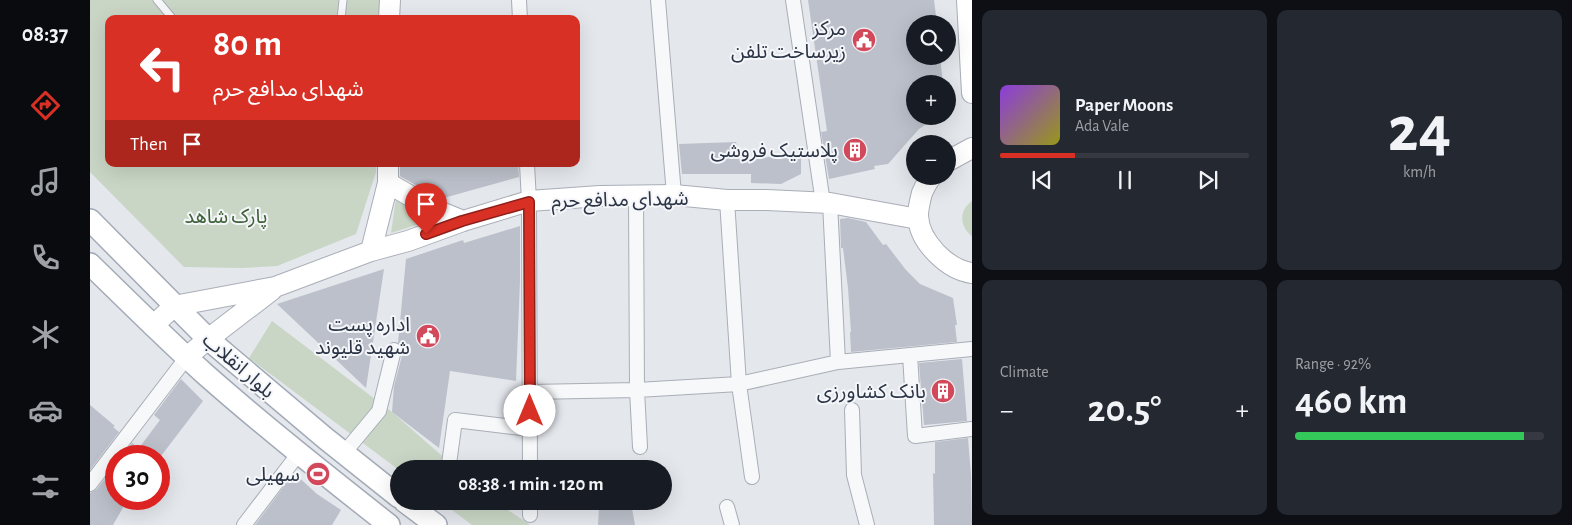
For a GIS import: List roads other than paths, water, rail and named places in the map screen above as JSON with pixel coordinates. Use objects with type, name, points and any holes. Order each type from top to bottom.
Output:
[{"type":"main road","name":"بلوار انقلاب","points":[[90,220],[208,339],[390,490]]},
{"type":"main road","name":"بلوار انقلاب","points":[[90,264],[187,357],[299,453],[389,525]]},
{"type":"main road","points":[[416,510],[436,525]]},
{"type":"street","points":[[389,15],[390,0]]},
{"type":"street","points":[[518,0],[520,15]]},
{"type":"street","points":[[658,0],[674,196]]},
{"type":"street","points":[[793,0],[827,203],[838,362]]},
{"type":"street","points":[[967,0],[972,93]]},
{"type":"street","points":[[956,157],[972,148]]},
{"type":"street","points":[[527,167],[529,202],[530,460]]},
{"type":"street","points":[[371,251],[388,173],[431,208],[462,221]]},
{"type":"street","points":[[925,185],[919,203],[918,219],[934,252],[949,264],[972,273]]},
{"type":"street","name":"شهدای مدافع حرم","points":[[275,287],[371,251],[408,241],[462,221],[529,202],[600,196],[674,196],[727,200],[767,200],[827,203],[918,219]]},
{"type":"street","points":[[636,196],[637,390],[640,447]]},
{"type":"street","points":[[727,200],[739,384],[752,477]]},
{"type":"street","points":[[153,326],[174,306],[275,287]]},
{"type":"street","points":[[90,484],[187,357],[275,287]]},
{"type":"street","points":[[530,392],[637,390],[739,384],[838,362],[972,349]]},
{"type":"street","points":[[344,453],[379,411],[394,350]]},
{"type":"street","points":[[910,355],[915,436],[972,429]]},
{"type":"street","points":[[852,410],[854,475],[867,525]]},
{"type":"street","points":[[450,460],[456,420],[530,430]]},
{"type":"street","points":[[244,525],[299,453]]},
{"type":"street","points":[[727,507],[732,525]]},
{"type":"lane","points":[[157,0],[170,15]]},
{"type":"lane","points":[[341,15],[343,0]]},
{"type":"place","name":"مرکز زیرساخت تلفن","points":[[864,40]]},
{"type":"place","name":"پلاستیک فروشی","points":[[855,150]]},
{"type":"place","name":"اداره پست شهید قلیوند","points":[[428,336]]},
{"type":"place","name":"بانک کشاورزی","points":[[943,391]]},
{"type":"place","name":"سهیلی","points":[[318,474]]},
{"type":"park label","name":"پارک شاهد","points":[[226,216]]}]
